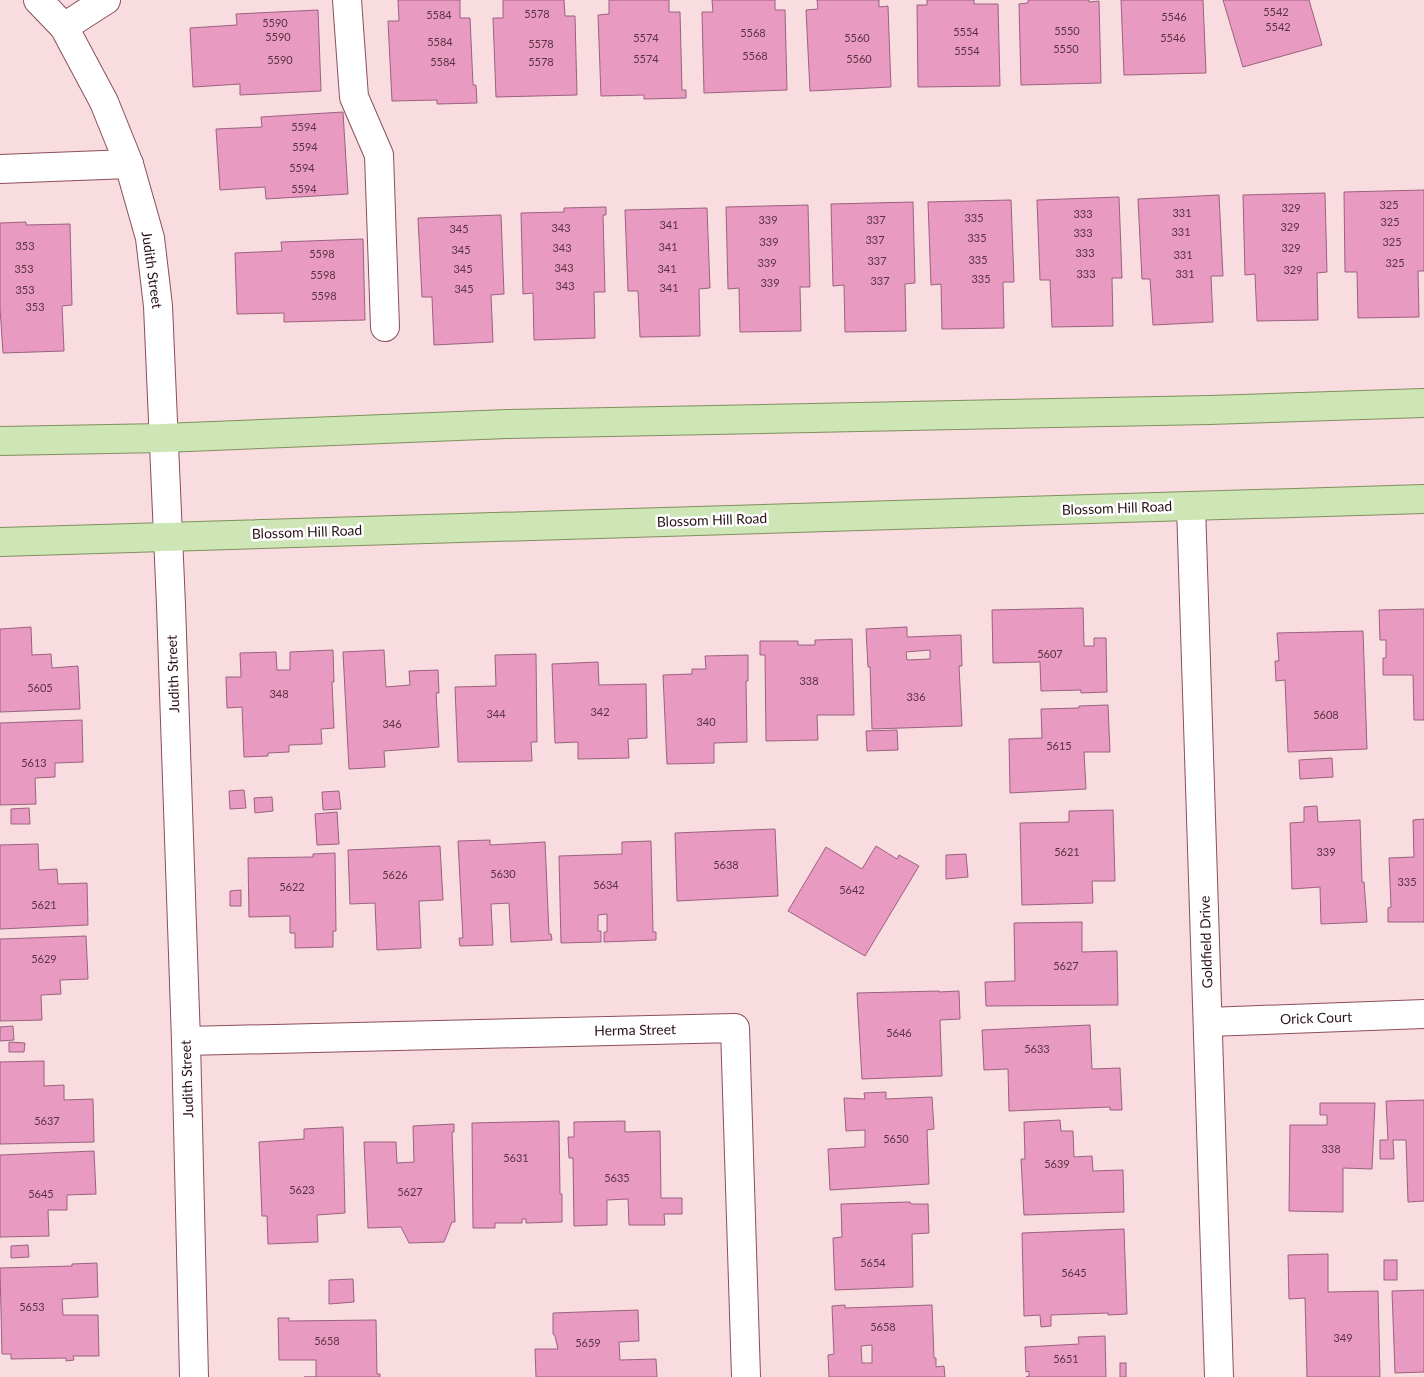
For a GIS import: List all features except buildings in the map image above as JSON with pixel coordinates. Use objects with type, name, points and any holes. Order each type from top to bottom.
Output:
[{"type":"main road","points":[[0,441],[163,438],[507,424],[1210,410],[1424,403]]},
{"type":"main road","name":"Blossom Hill Road","points":[[0,542],[1424,499]]},
{"type":"street","name":"Judith Street","points":[[38,0],[64,27],[104,102],[129,164],[150,238],[158,306],[186,1041],[194,1377]]},
{"type":"street","points":[[64,27],[106,0]]},
{"type":"street","points":[[347,0],[354,97],[380,155],[386,327]]},
{"type":"street","points":[[0,168],[129,164]]},
{"type":"street","name":"Goldfield Drive","points":[[1191,506],[1219,1377]]},
{"type":"street","name":"Orick Court","points":[[1208,1022],[1424,1014]]},
{"type":"street","name":"Herma Street","points":[[186,1041],[735,1028],[746,1377]]}]
